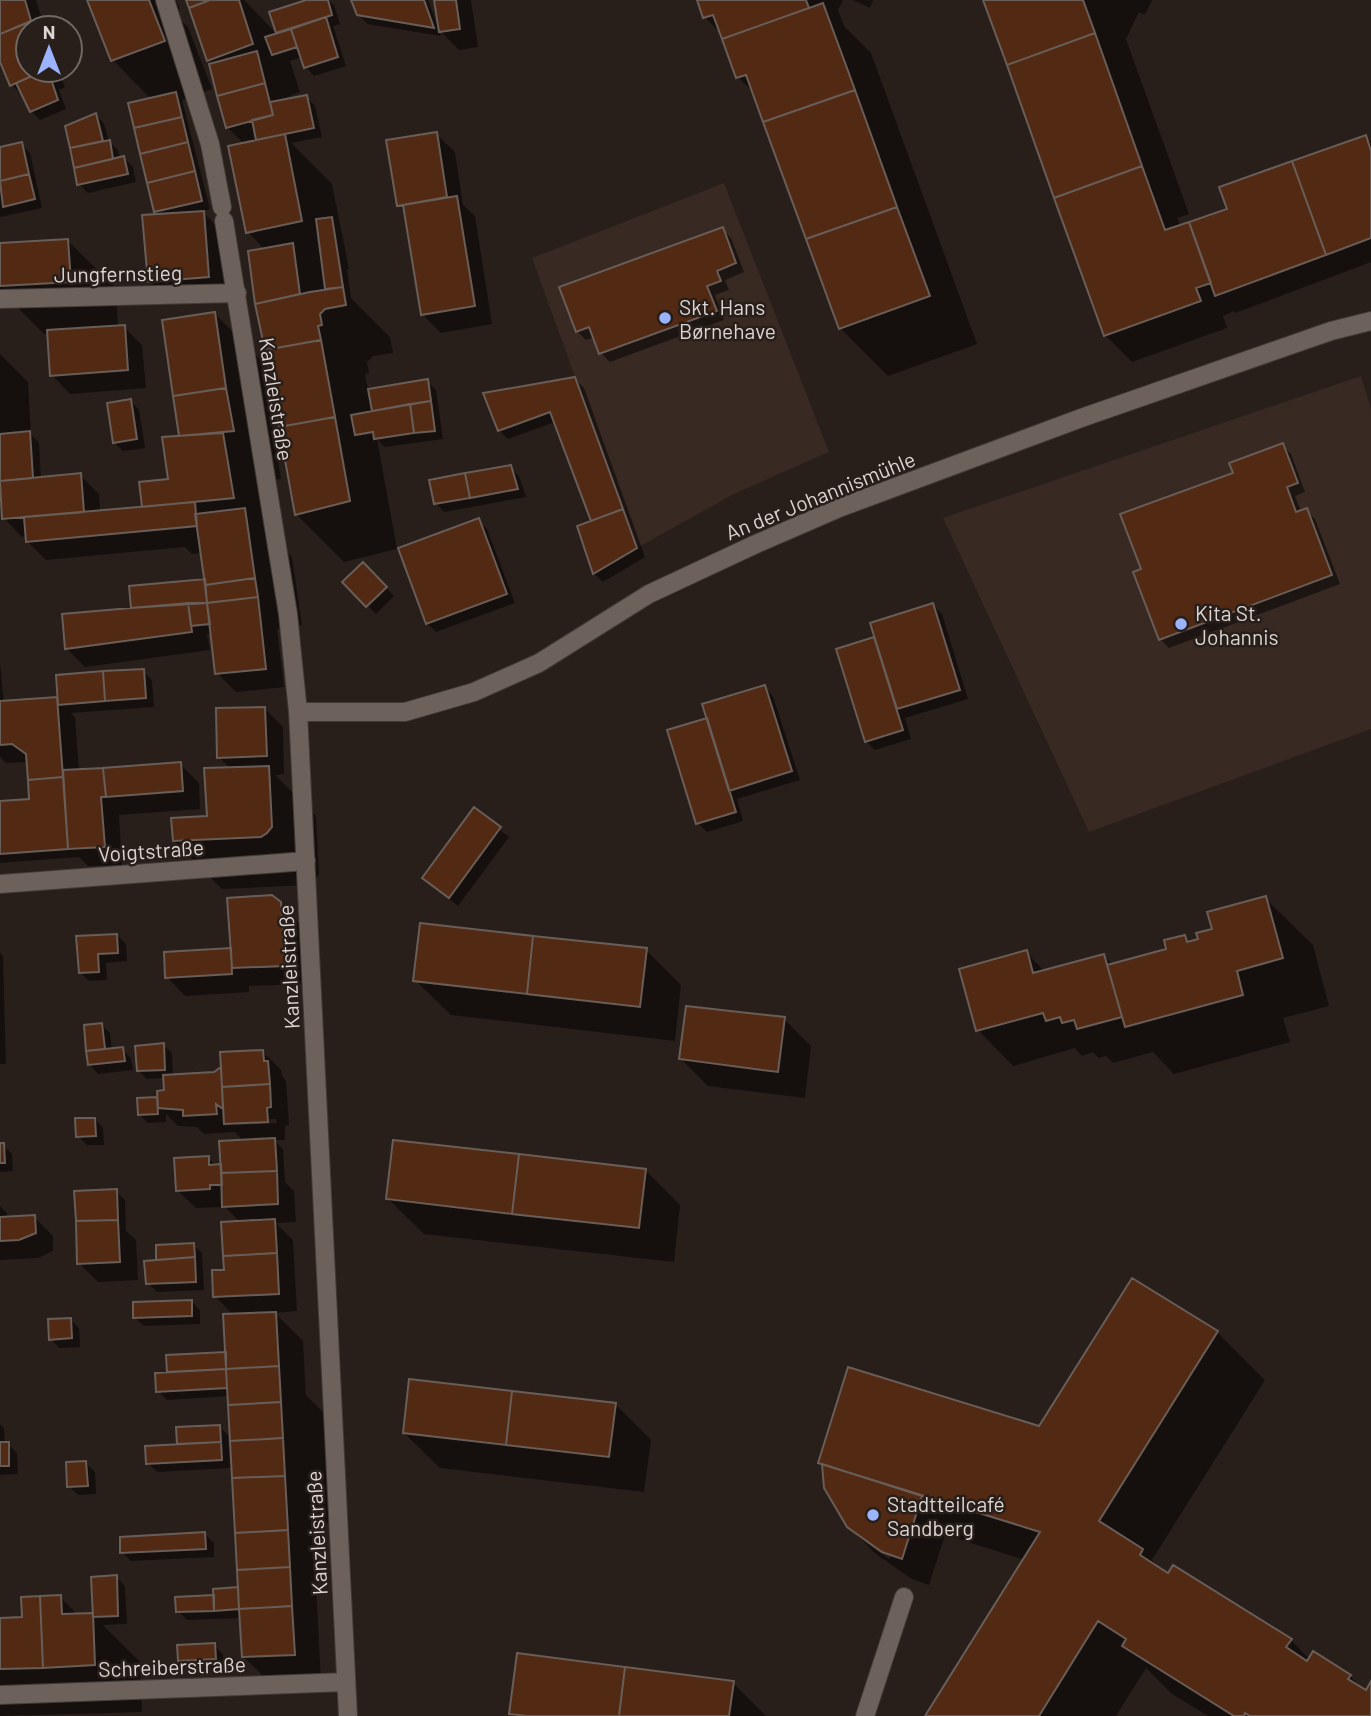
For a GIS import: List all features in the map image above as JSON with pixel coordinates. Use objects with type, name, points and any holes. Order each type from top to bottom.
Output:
[{"type":"street","name":"Kanzleistraße","points":[[165,0],[211,144],[288,614],[298,712],[348,1716]]},
{"type":"street","name":"Jungfernstieg","points":[[0,299],[237,293]]},
{"type":"street","name":"An der Johannismühle","points":[[298,712],[405,712],[474,692],[539,663],[649,594],[839,508],[1109,409],[1331,331],[1371,321]]},
{"type":"street","name":"Voigtstraße","points":[[0,884],[306,861]]},
{"type":"street","points":[[865,1716],[904,1597]]},
{"type":"street","name":"Schreiberstraße","points":[[0,1695],[346,1682]]},
{"type":"shaded area","name":"Skt. Hans Børnehave","points":[[724,183],[829,452],[734,494],[637,548],[532,258]]},
{"type":"shaded area","name":"Kita St. Johannis","points":[[1361,376],[1371,409],[1371,729],[1089,832],[943,518]]},
{"type":"building","points":[[0,0],[25,0],[29,14],[14,14],[14,28],[0,34]]},
{"type":"building","points":[[87,0],[149,0],[165,41],[111,61]]},
{"type":"building","points":[[186,0],[210,0],[189,8]]},
{"type":"building","points":[[210,0],[239,0],[253,44],[207,61],[189,8]]},
{"type":"building","points":[[306,0],[328,0],[332,15],[276,33],[269,12]]},
{"type":"building","points":[[351,0],[424,0],[434,28],[357,15]]},
{"type":"building","points":[[434,0],[456,0],[460,29],[439,32]]},
{"type":"building","points":[[697,0],[806,0],[809,8],[722,39],[713,15],[703,18]]},
{"type":"building","points":[[983,0],[1083,0],[1095,33],[1007,65]]},
{"type":"building","points":[[823,3],[855,90],[763,122],[746,75],[736,78],[722,39]]},
{"type":"building","points":[[326,17],[338,57],[304,68],[291,29]]},
{"type":"building","points":[[14,28],[14,84],[10,86],[0,62],[0,34]]},
{"type":"building","points":[[291,29],[297,47],[272,55],[265,37]]},
{"type":"building","points":[[1095,33],[1142,166],[1054,198],[1007,65]]},
{"type":"building","points":[[257,51],[265,83],[217,96],[209,64]]},
{"type":"building","points":[[265,83],[273,115],[226,128],[217,96]]},
{"type":"building","points":[[16,84],[53,84],[58,100],[30,112]]},
{"type":"building","points":[[855,90],[897,207],[806,239],[763,122]]},
{"type":"building","points":[[176,92],[182,117],[134,128],[128,103]]},
{"type":"building","points":[[307,95],[314,128],[256,140],[252,120],[273,115],[270,102]]},
{"type":"building","points":[[96,113],[103,141],[70,148],[65,126]]},
{"type":"building","points":[[182,117],[188,142],[140,154],[134,128]]},
{"type":"building","points":[[437,132],[447,197],[397,206],[386,140]]},
{"type":"building","points":[[285,134],[302,221],[246,233],[228,146]]},
{"type":"building","points":[[1366,135],[1371,151],[1371,238],[1326,255],[1292,161]]},
{"type":"building","points":[[110,140],[113,159],[74,168],[70,148]]},
{"type":"building","points":[[22,142],[29,174],[0,181],[0,147]]},
{"type":"building","points":[[188,142],[195,171],[147,183],[140,154]]},
{"type":"building","points":[[124,156],[128,174],[77,185],[74,168]]},
{"type":"building","points":[[1292,161],[1326,255],[1215,296],[1189,222],[1227,209],[1219,187]]},
{"type":"building","points":[[1142,166],[1165,230],[1189,222],[1211,283],[1196,288],[1201,301],[1104,336],[1054,198]]},
{"type":"building","points":[[195,171],[202,201],[154,212],[147,183]]},
{"type":"building","points":[[29,174],[35,199],[3,207],[0,181]]},
{"type":"building","points":[[457,196],[475,306],[421,315],[403,205]]},
{"type":"building","points":[[897,207],[930,296],[839,329],[806,239]]},
{"type":"building","points":[[204,211],[209,277],[148,282],[142,215]]},
{"type":"building","points":[[332,217],[343,287],[325,289],[316,219]]},
{"type":"building","points":[[723,227],[736,263],[717,271],[721,281],[707,286],[717,311],[599,354],[589,327],[576,332],[559,287]]},
{"type":"building","points":[[68,239],[71,282],[0,286],[0,243]]},
{"type":"building","points":[[293,243],[300,294],[255,304],[248,251]]},
{"type":"building","points":[[343,287],[346,305],[325,309],[320,314],[322,325],[318,326],[321,340],[265,350],[255,304]]},
{"type":"building","points":[[215,312],[226,388],[173,396],[162,320]]},
{"type":"building","points":[[125,325],[128,370],[50,376],[47,330]]},
{"type":"building","points":[[321,340],[335,417],[279,427],[265,350]]},
{"type":"building","points":[[575,377],[623,509],[591,521],[550,412],[498,431],[483,393]]},
{"type":"building","points":[[428,379],[431,401],[372,411],[368,389]]},
{"type":"building","points":[[226,388],[234,431],[179,436],[173,396]]},
{"type":"building","points":[[131,399],[137,439],[113,443],[107,403]]},
{"type":"building","points":[[431,401],[435,431],[414,433],[410,404]]},
{"type":"building","points":[[410,404],[414,433],[374,439],[373,432],[355,435],[351,415]]},
{"type":"building","points":[[335,417],[350,501],[295,515],[279,427]]},
{"type":"building","points":[[30,431],[33,478],[0,481],[0,434]]},
{"type":"building","points":[[223,433],[234,498],[142,507],[139,482],[168,479],[162,437]]},
{"type":"building","points":[[1283,443],[1298,483],[1287,487],[1296,512],[1307,508],[1332,575],[1159,640],[1133,572],[1141,569],[1120,514],[1233,473],[1229,463]]},
{"type":"building","points":[[511,465],[518,489],[470,498],[465,473]]},
{"type":"building","points":[[81,473],[84,512],[2,519],[0,481]]},
{"type":"building","points":[[465,473],[470,498],[434,504],[429,480]]},
{"type":"building","points":[[195,502],[197,526],[26,542],[24,517]]},
{"type":"building","points":[[245,508],[255,578],[205,585],[195,514]]},
{"type":"building","points":[[623,509],[637,548],[593,574],[577,526]]},
{"type":"building","points":[[479,518],[507,594],[426,624],[398,548]]},
{"type":"building","points":[[363,562],[387,587],[366,607],[342,582]]},
{"type":"building","points":[[255,578],[258,597],[207,603],[205,585]]},
{"type":"building","points":[[205,579],[207,603],[131,608],[129,586]]},
{"type":"building","points":[[258,597],[266,669],[215,674],[207,603]]},
{"type":"building","points":[[188,603],[207,603],[210,624],[191,626]]},
{"type":"building","points":[[188,603],[192,632],[65,649],[62,614]]},
{"type":"building","points":[[933,603],[960,690],[897,709],[870,623]]},
{"type":"building","points":[[874,637],[903,730],[865,742],[836,649]]},
{"type":"building","points":[[144,669],[146,698],[105,701],[103,671]]},
{"type":"building","points":[[103,671],[105,701],[58,705],[56,675]]},
{"type":"building","points":[[765,685],[792,771],[729,791],[702,704]]},
{"type":"building","points":[[57,697],[63,777],[28,780],[26,754],[12,744],[0,745],[0,701]]},
{"type":"building","points":[[265,707],[267,756],[217,758],[216,708]]},
{"type":"building","points":[[707,718],[736,812],[696,824],[667,730]]},
{"type":"building","points":[[181,762],[183,791],[106,797],[103,768]]},
{"type":"building","points":[[269,766],[272,827],[267,833],[261,837],[173,841],[171,818],[207,816],[204,768]]},
{"type":"building","points":[[103,768],[106,797],[101,797],[105,847],[68,849],[63,770]]},
{"type":"building","points":[[63,777],[68,849],[0,854],[0,801],[29,799],[28,780]]},
{"type":"building","points":[[474,807],[501,827],[449,898],[422,878]]},
{"type":"building","points":[[272,895],[281,902],[285,966],[232,968],[227,898]]},
{"type":"building","points":[[1266,896],[1283,958],[1237,971],[1243,995],[1125,1027],[1107,965],[1166,949],[1164,940],[1185,935],[1187,942],[1198,939],[1196,933],[1212,929],[1207,912]]},
{"type":"building","points":[[420,923],[533,936],[527,994],[413,981]]},
{"type":"building","points":[[117,934],[118,953],[98,954],[99,972],[79,973],[76,936]]},
{"type":"building","points":[[533,936],[647,948],[640,1007],[527,994]]},
{"type":"building","points":[[231,948],[232,974],[165,978],[164,952]]},
{"type":"building","points":[[1027,950],[1033,973],[1104,954],[1122,1017],[1077,1029],[1074,1020],[1062,1023],[1060,1017],[1046,1021],[1043,1013],[976,1031],[959,969]]},
{"type":"building","points":[[686,1006],[785,1017],[778,1072],[679,1059]]},
{"type":"building","points":[[102,1023],[105,1049],[86,1051],[84,1025]]},
{"type":"building","points":[[164,1043],[165,1070],[137,1071],[135,1046]]},
{"type":"building","points":[[123,1047],[125,1061],[88,1065],[86,1051]]},
{"type":"building","points":[[263,1050],[264,1061],[268,1061],[270,1084],[222,1087],[220,1052]]},
{"type":"building","points":[[221,1067],[223,1109],[216,1104],[217,1114],[183,1116],[183,1110],[158,1108],[157,1091],[164,1090],[163,1075],[214,1072]]},
{"type":"building","points":[[270,1084],[271,1107],[267,1108],[268,1122],[224,1124],[222,1087]]},
{"type":"building","points":[[157,1097],[158,1114],[138,1115],[137,1098]]},
{"type":"building","points":[[75,1118],[95,1118],[96,1136],[76,1137]]},
{"type":"building","points":[[275,1138],[277,1171],[221,1173],[219,1141]]},
{"type":"building","points":[[393,1140],[519,1154],[512,1214],[386,1199]]},
{"type":"building","points":[[0,1143],[4,1143],[5,1163],[0,1163]]},
{"type":"building","points":[[519,1154],[646,1169],[639,1228],[512,1214]]},
{"type":"building","points":[[209,1156],[209,1165],[221,1164],[222,1185],[210,1185],[210,1189],[176,1191],[174,1158]]},
{"type":"building","points":[[277,1171],[278,1204],[222,1207],[221,1173]]},
{"type":"building","points":[[117,1189],[118,1220],[76,1221],[74,1191]]},
{"type":"building","points":[[35,1215],[36,1233],[19,1240],[0,1241],[0,1217]]},
{"type":"building","points":[[275,1219],[277,1253],[223,1256],[221,1222]]},
{"type":"building","points":[[118,1220],[120,1262],[77,1264],[76,1221]]},
{"type":"building","points":[[194,1243],[195,1257],[156,1260],[156,1245]]},
{"type":"building","points":[[277,1253],[279,1294],[213,1297],[212,1270],[224,1270],[223,1256]]},
{"type":"building","points":[[195,1257],[196,1282],[146,1284],[144,1261]]},
{"type":"building","points":[[1132,1278],[1218,1331],[1099,1521],[1143,1549],[1140,1555],[1168,1573],[1173,1565],[1292,1639],[1286,1647],[1307,1661],[1313,1651],[1351,1675],[1348,1679],[1366,1690],[1371,1681],[1371,1716],[1250,1716],[1245,1713],[1244,1716],[1234,1716],[1122,1646],[1126,1639],[1098,1621],[1039,1716],[925,1716],[1040,1532],[818,1463],[848,1367],[1039,1426]]},
{"type":"building","points":[[192,1300],[192,1316],[133,1318],[133,1302]]},
{"type":"building","points":[[276,1312],[279,1366],[226,1369],[223,1314]]},
{"type":"building","points":[[71,1318],[72,1338],[49,1340],[48,1319]]},
{"type":"building","points":[[226,1352],[226,1369],[167,1372],[166,1355]]},
{"type":"building","points":[[279,1366],[281,1402],[228,1405],[226,1369]]},
{"type":"building","points":[[226,1369],[227,1388],[156,1392],[155,1373]]},
{"type":"building","points":[[409,1379],[512,1391],[506,1445],[403,1433]]},
{"type":"building","points":[[512,1391],[616,1403],[609,1457],[506,1445]]},
{"type":"building","points":[[281,1402],[283,1438],[230,1441],[228,1405]]},
{"type":"building","points":[[220,1425],[221,1442],[177,1444],[176,1427]]},
{"type":"building","points":[[283,1438],[285,1476],[232,1478],[230,1441]]},
{"type":"building","points":[[0,1442],[9,1442],[9,1466],[0,1466]]},
{"type":"building","points":[[221,1442],[222,1460],[146,1464],[145,1446]]},
{"type":"building","points":[[86,1461],[88,1486],[67,1487],[66,1462]]},
{"type":"building","points":[[822,1464],[922,1496],[902,1559],[882,1552],[847,1527],[824,1488]]},
{"type":"building","points":[[285,1476],[288,1530],[235,1533],[232,1478]]},
{"type":"building","points":[[288,1530],[290,1567],[237,1570],[235,1533]]},
{"type":"building","points":[[205,1532],[206,1549],[120,1553],[120,1537]]},
{"type":"building","points":[[290,1567],[292,1606],[239,1609],[237,1570]]},
{"type":"building","points":[[117,1575],[118,1616],[93,1617],[91,1577]]},
{"type":"building","points":[[238,1587],[239,1609],[214,1611],[213,1589]]},
{"type":"building","points":[[61,1595],[62,1614],[93,1613],[95,1665],[43,1668],[40,1596]]},
{"type":"building","points":[[214,1595],[214,1611],[176,1612],[175,1597]]},
{"type":"building","points":[[40,1596],[43,1668],[0,1669],[0,1618],[22,1617],[21,1597]]},
{"type":"building","points":[[292,1606],[295,1655],[242,1657],[239,1609]]},
{"type":"building","points":[[215,1643],[216,1659],[178,1661],[177,1645]]},
{"type":"building","points":[[517,1653],[625,1667],[619,1716],[509,1714]]},
{"type":"building","points":[[625,1667],[734,1681],[729,1716],[619,1716]]},
{"type":"place","name":"Skt. Hans Børnehave","points":[[665,318]]},
{"type":"place","name":"Kita St. Johannis","points":[[1181,624]]},
{"type":"place","name":"Stadtteilcafé Sandberg","points":[[873,1515]]}]
